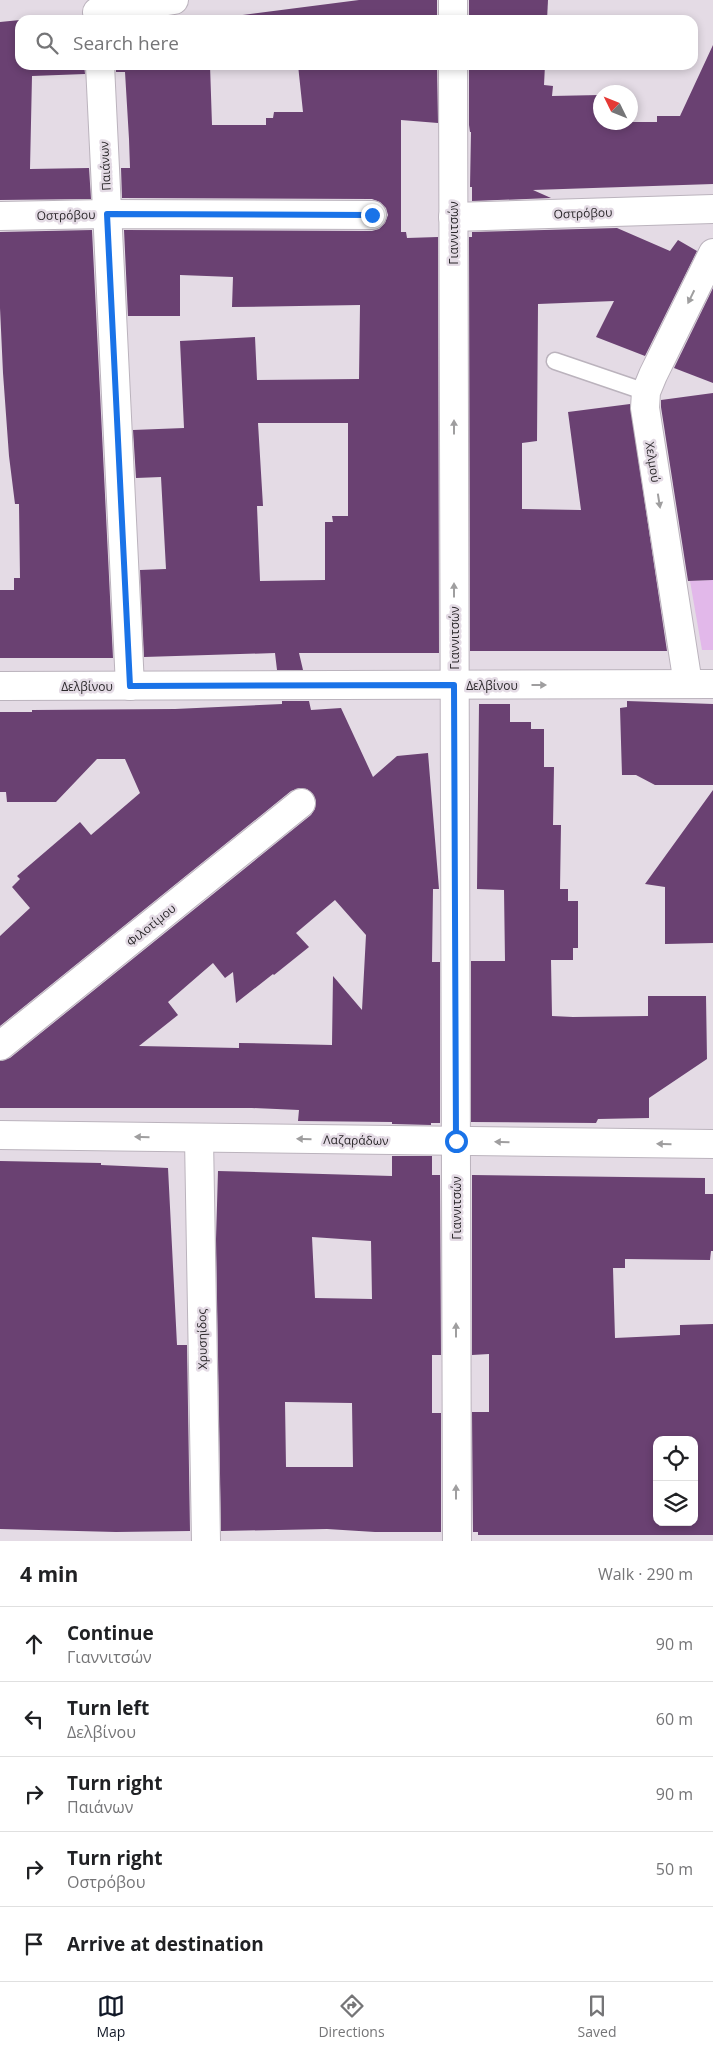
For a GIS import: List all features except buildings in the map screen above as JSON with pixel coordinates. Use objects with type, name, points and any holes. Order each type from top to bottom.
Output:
[{"type":"street","points":[[97,10],[174,0]]},
{"type":"street","points":[[453,0],[453,15]]},
{"type":"street","name":"Παιάνων","points":[[100,70],[130,686]]},
{"type":"street","name":"Γιαννιτσών","points":[[453,70],[456,1541]]},
{"type":"street","name":"Οστρόβου","points":[[453,216],[713,210]]},
{"type":"street","name":"Οστρόβου","points":[[0,216],[107,214],[372,215]]},
{"type":"street","name":"Χελμού","points":[[701,684],[645,408],[646,392],[713,254]]},
{"type":"street","name":"Δελβίνου","points":[[0,686],[701,684]]},
{"type":"street","name":"Φιλοτίμου","points":[[0,1046],[301,803]]},
{"type":"street","name":"Λαζαράδων","points":[[0,1135],[713,1144]]},
{"type":"street","name":"Χρυσηίδος","points":[[199,1138],[206,1541]]},
{"type":"lane","points":[[555,361],[646,392]]},
{"type":"shaded area","points":[[713,580],[713,650],[702,650],[690,581]]},
{"type":"route","points":[[372,215],[107,214],[130,686],[454,685],[456,1141]]}]
